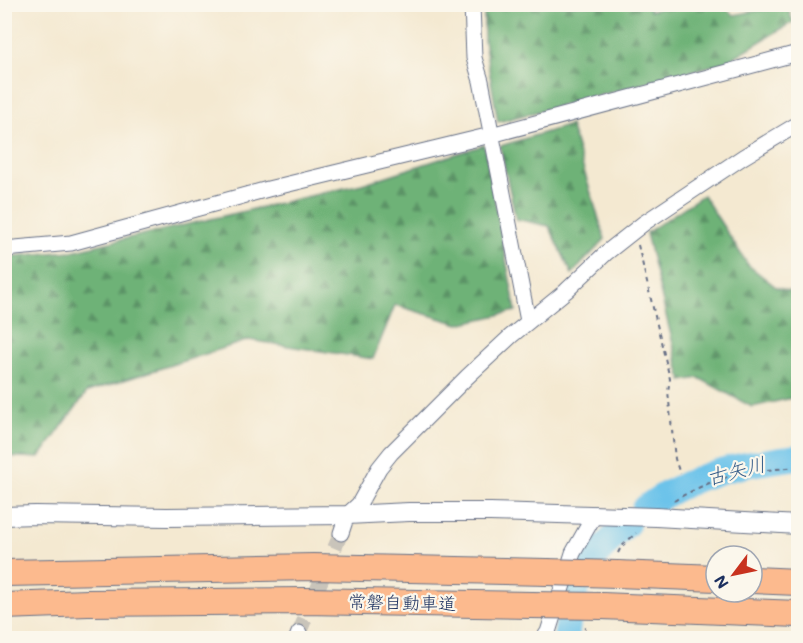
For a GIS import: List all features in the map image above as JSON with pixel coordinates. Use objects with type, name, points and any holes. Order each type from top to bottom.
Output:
[{"type":"highway","name":"常磐自動車道","points":[[4,573],[313,567],[704,578]]},
{"type":"highway","points":[[764,581],[798,582]]},
{"type":"highway","name":"常磐自動車道","points":[[4,606],[304,601],[602,606],[798,614]]},
{"type":"street","points":[[472,4],[474,58],[481,81],[528,321]]},
{"type":"street","points":[[4,249],[71,243],[268,189],[491,135],[798,53]]},
{"type":"street","points":[[341,533],[347,516],[358,504],[379,468],[391,453],[467,377],[528,321],[644,223],[742,157],[798,124]]},
{"type":"street","points":[[4,516],[347,516],[490,512],[595,514],[798,525]]},
{"type":"street","points":[[544,639],[573,553],[595,514]]},
{"type":"path","points":[[634,231],[670,379],[668,391],[675,459],[680,474]]},
{"type":"path","points":[[656,517],[667,505],[690,491],[716,481],[740,474],[798,467]]},
{"type":"green space","points":[[720,4],[734,15],[787,5],[793,22],[726,62],[498,122],[484,40],[484,5],[648,5],[650,11],[671,5]]},
{"type":"green space","points":[[570,125],[605,239],[572,274],[549,226],[516,219],[500,146]]},
{"type":"green space","points":[[484,145],[516,311],[459,324],[395,305],[373,359],[249,340],[87,392],[39,458],[5,456],[5,257],[72,251],[362,184]]},
{"type":"green space","points":[[703,195],[748,265],[776,287],[798,294],[798,393],[796,397],[752,407],[699,378],[682,381],[646,233]]},
{"type":"waterway","name":"古矢川","points":[[644,509],[668,493],[703,477],[749,464],[798,457]]},
{"type":"waterway","name":"古矢川","points":[[566,638],[573,597],[584,573],[599,552],[627,524]]},
{"type":"tunnel","points":[[299,633],[341,533]]}]
